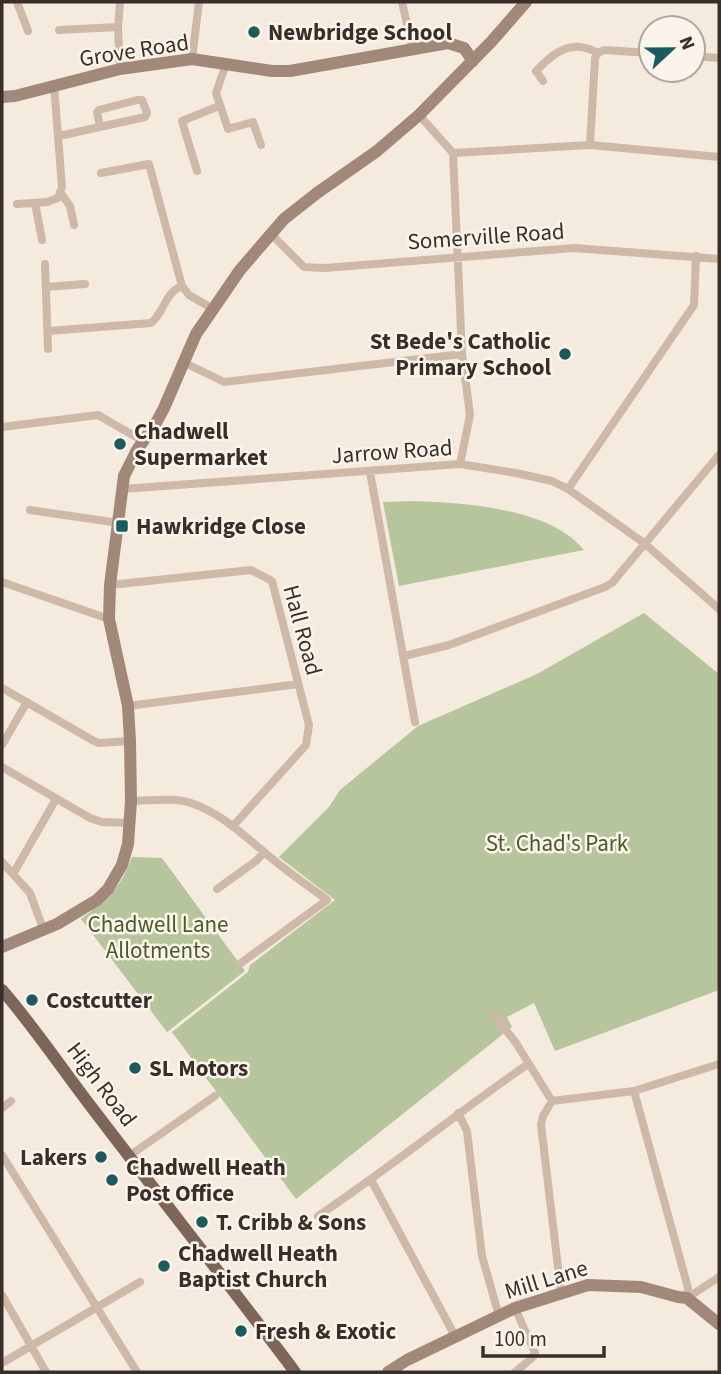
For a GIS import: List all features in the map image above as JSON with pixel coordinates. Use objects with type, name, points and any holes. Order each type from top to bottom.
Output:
[{"type":"main road","name":"High Road","points":[[4,996],[291,1371]]},
{"type":"street","points":[[17,2],[28,31]]},
{"type":"street","points":[[120,2],[120,69]]},
{"type":"street","points":[[192,59],[199,2]]},
{"type":"street","points":[[402,2],[413,50]]},
{"type":"street","points":[[2,947],[44,931],[97,900],[122,865],[130,823],[130,741],[128,706],[109,619],[110,585],[124,476],[143,441],[156,424],[196,334],[270,233],[297,208],[377,151],[419,115],[526,2]]},
{"type":"street","points":[[59,30],[118,27]]},
{"type":"street","name":"Grove Road","points":[[2,97],[120,69],[192,59],[290,71],[448,43],[464,48],[473,61]]},
{"type":"street","points":[[543,81],[536,71],[550,56],[569,47],[587,46],[598,53]]},
{"type":"street","points":[[590,145],[595,58],[604,50],[637,52]]},
{"type":"street","points":[[226,64],[216,93],[228,129],[253,122],[261,145]]},
{"type":"street","points":[[17,204],[58,198],[62,187],[54,86]]},
{"type":"street","points":[[59,136],[100,127],[145,117],[142,100],[99,110],[97,112],[100,127]]},
{"type":"street","points":[[197,171],[182,121],[219,106]]},
{"type":"street","points":[[419,115],[453,153],[462,354],[470,415],[460,464]]},
{"type":"street","points":[[453,153],[590,145],[719,157]]},
{"type":"street","points":[[101,173],[149,164],[182,286],[189,295],[213,309]]},
{"type":"street","points":[[60,191],[67,199],[74,225]]},
{"type":"street","points":[[35,203],[42,240]]},
{"type":"street","name":"Somerville Road","points":[[270,233],[304,267],[325,268],[574,248],[719,259]]},
{"type":"street","points":[[568,489],[694,305],[696,256]]},
{"type":"street","points":[[45,264],[48,349]]},
{"type":"street","points":[[46,287],[85,284]]},
{"type":"street","points":[[48,331],[150,323],[158,317],[170,293],[182,286]]},
{"type":"street","points":[[183,362],[224,382],[462,354]]},
{"type":"street","points":[[2,427],[98,415],[143,441]]},
{"type":"street","points":[[404,656],[449,645],[612,583],[719,456]]},
{"type":"street","name":"Jarrow Road","points":[[123,489],[460,464],[552,481],[568,489],[643,543],[719,609]]},
{"type":"street","points":[[370,472],[415,722]]},
{"type":"street","points":[[30,510],[119,523]]},
{"type":"street","name":"Hall Road","points":[[110,585],[251,570],[272,581],[309,725],[306,745],[234,825]]},
{"type":"street","points":[[2,582],[109,619]]},
{"type":"street","points":[[128,706],[298,684]]},
{"type":"street","points":[[2,688],[94,741],[130,741]]},
{"type":"street","points":[[2,745],[27,702]]},
{"type":"street","points":[[2,767],[90,818],[102,822],[130,823]]},
{"type":"street","points":[[13,874],[56,799]]},
{"type":"street","points":[[131,802],[184,801],[234,825],[327,901],[241,963]]},
{"type":"street","points":[[218,889],[264,852]]},
{"type":"street","points":[[2,862],[30,893],[44,931]]},
{"type":"street","points":[[495,1016],[552,1101]]},
{"type":"street","points":[[318,1216],[371,1181],[458,1113],[528,1064]]},
{"type":"street","points":[[552,1101],[634,1091],[719,1064]]},
{"type":"street","points":[[634,1091],[688,1288],[687,1298]]},
{"type":"street","points":[[129,1156],[215,1096]]},
{"type":"street","points":[[2,1108],[11,1101]]},
{"type":"street","points":[[552,1101],[541,1125],[561,1292]]},
{"type":"street","points":[[458,1113],[467,1131],[482,1256],[499,1316]]},
{"type":"street","points":[[2,1155],[137,1372]]},
{"type":"street","points":[[371,1181],[455,1336]]},
{"type":"street","points":[[687,1298],[719,1277]]},
{"type":"street","points":[[2,1363],[140,1282]]},
{"type":"street","name":"Mill Lane","points":[[388,1372],[515,1308],[588,1285],[641,1287],[687,1298],[719,1324]]},
{"type":"street","points":[[2,1295],[46,1372]]},
{"type":"street","points":[[515,1308],[535,1353],[515,1372]]},
{"type":"green space","points":[[414,501],[505,510],[550,525],[569,536],[584,550],[399,586],[383,502]]},
{"type":"green space","name":"St. Chad's Park","points":[[644,613],[719,674],[719,990],[555,1051],[534,1003],[507,1017],[512,1027],[296,1199],[172,1032],[248,972],[250,965],[335,900],[279,857],[329,807],[340,790],[418,726],[537,674]]},
{"type":"green space","name":"Chadwell Lane Allotments","points":[[132,857],[162,858],[245,971],[167,1032],[81,919],[112,892],[123,877]]},
{"type":"place","name":"Newbridge School","points":[[254,32]]},
{"type":"place","name":"St Bede's Catholic Primary School","points":[[565,354]]},
{"type":"place","name":"Chadwell Supermarket","points":[[120,444]]},
{"type":"place","name":"Hawkridge Close","points":[[122,526]]},
{"type":"place","name":"Costcutter","points":[[32,1000]]},
{"type":"place","name":"SL Motors","points":[[135,1068]]},
{"type":"place","name":"Lakers","points":[[101,1157]]},
{"type":"place","name":"Chadwell Heath Post Office","points":[[112,1180]]},
{"type":"place","name":"T. Cribb & Sons","points":[[202,1222]]},
{"type":"place","name":"Chadwell Heath Baptist Church","points":[[164,1266]]},
{"type":"place","name":"Fresh & Exotic","points":[[241,1331]]}]
